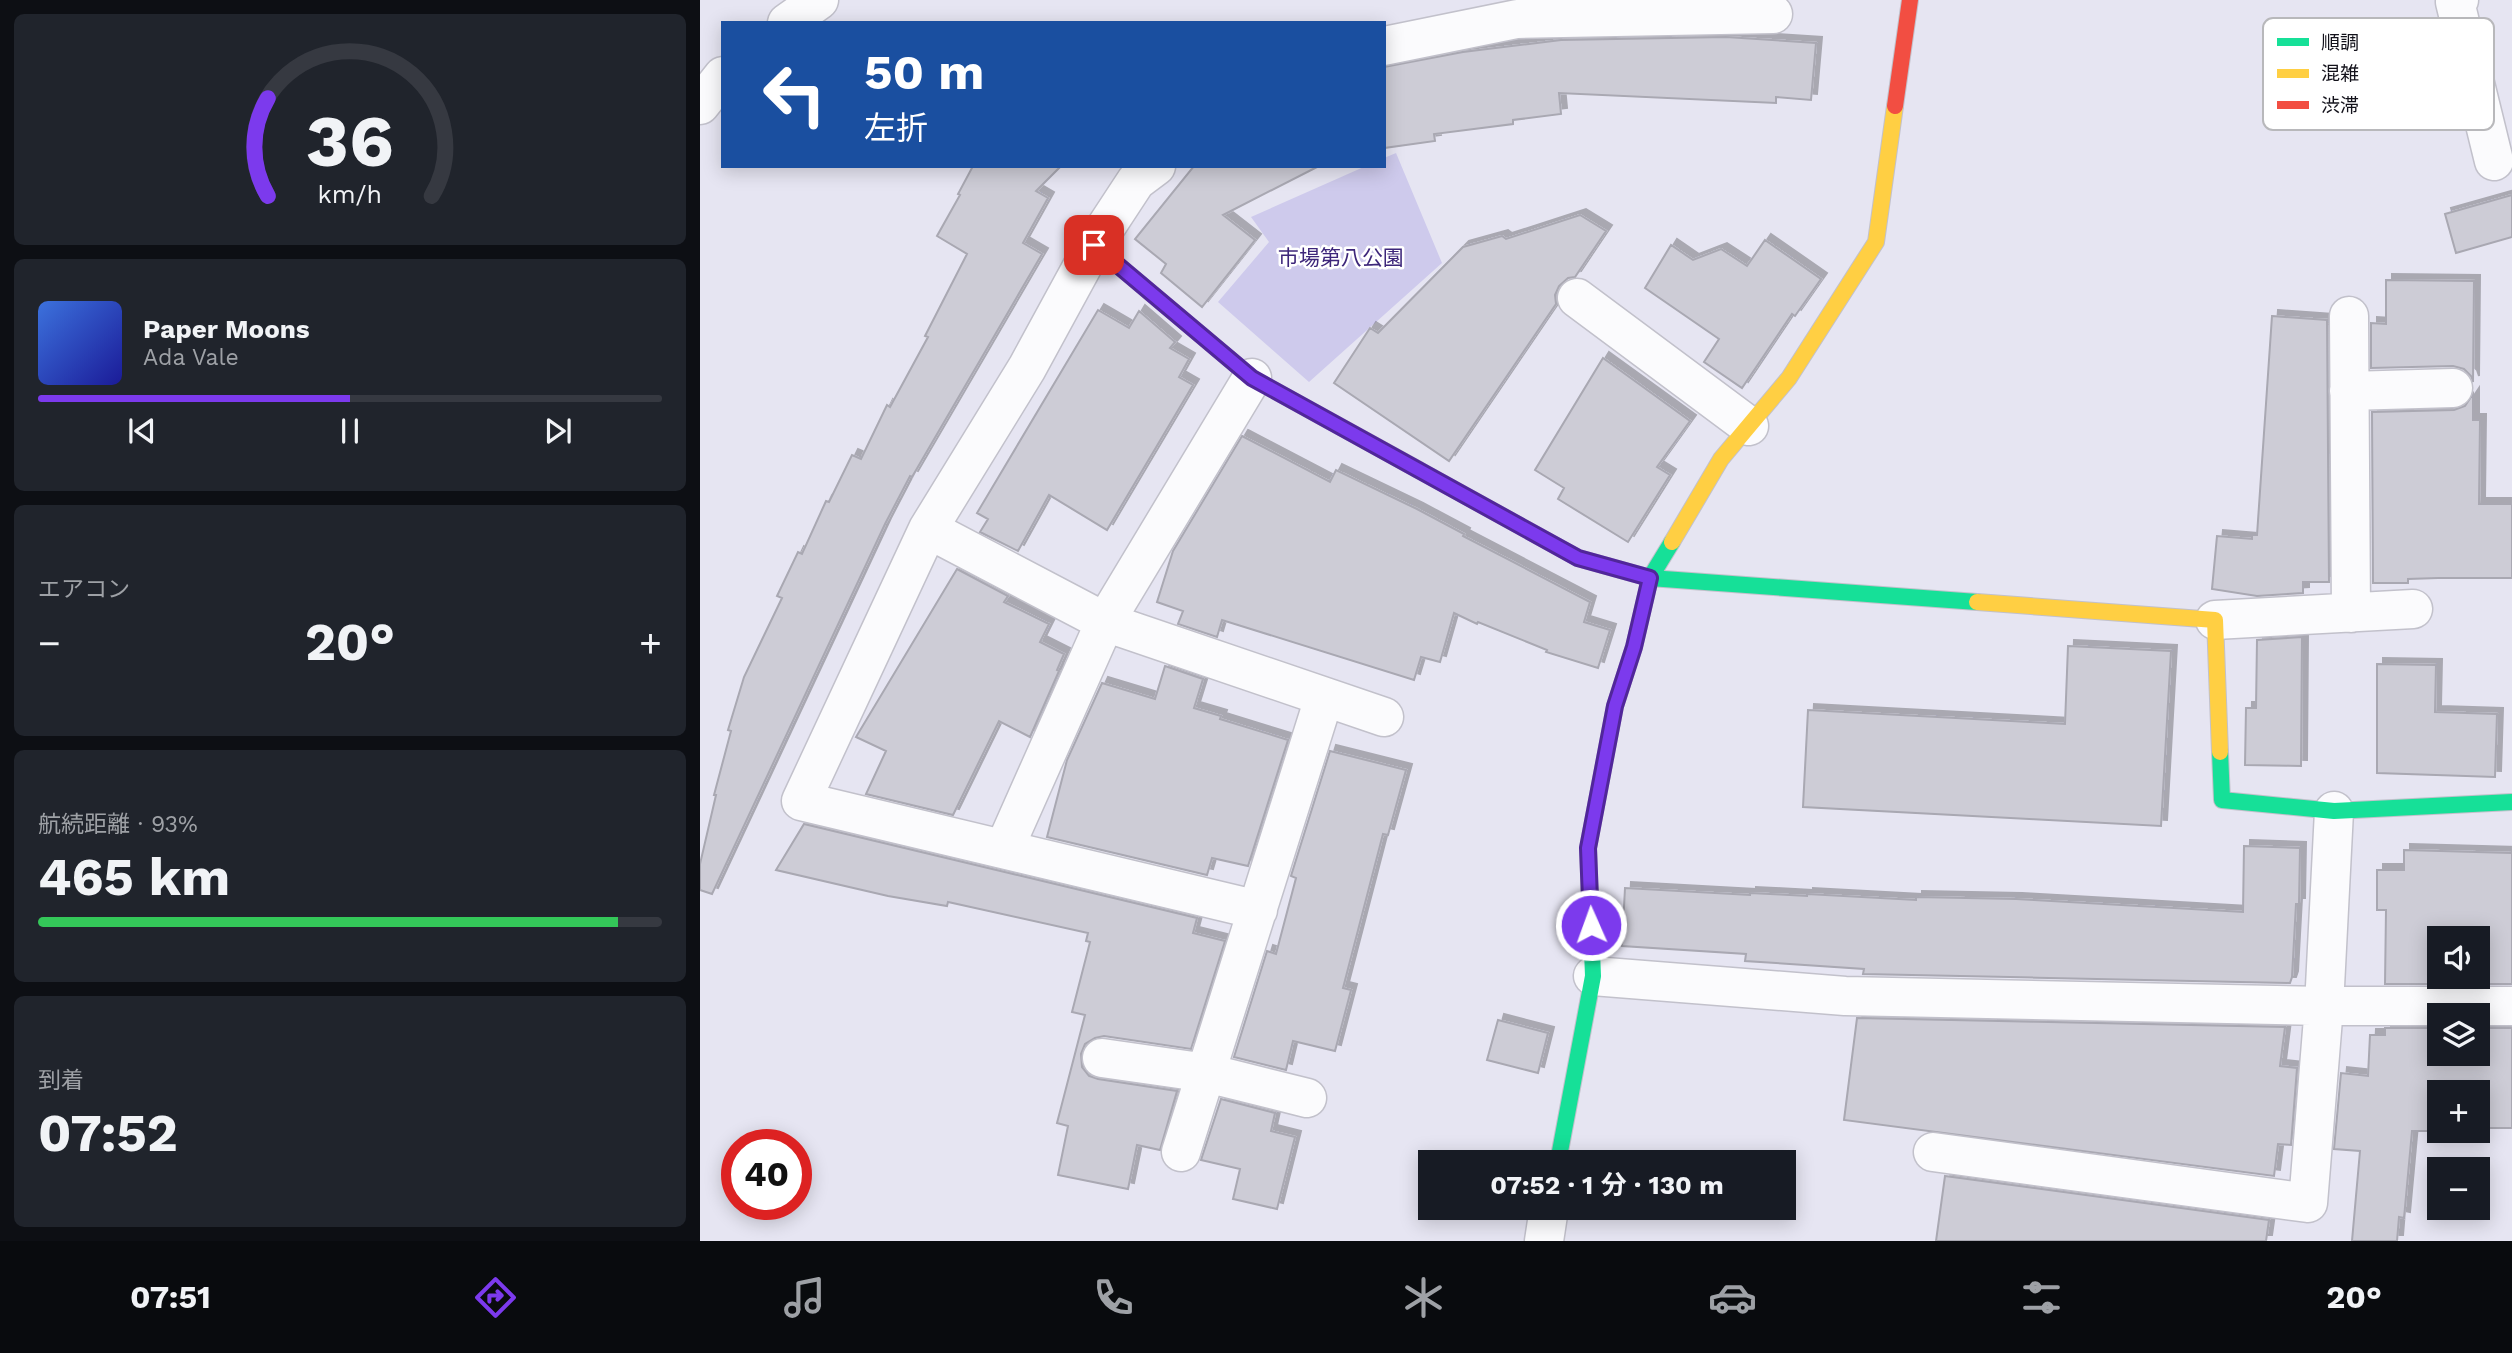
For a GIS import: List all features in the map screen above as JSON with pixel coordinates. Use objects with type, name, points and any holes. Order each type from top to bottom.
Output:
[{"type":"street","points":[[790,21],[819,0]]},
{"type":"street","points":[[1560,1150],[1593,976],[1588,848],[1615,706],[1634,647],[1650,578],[1721,459],[1789,378],[1876,242],[1910,0]]},
{"type":"street","points":[[2459,0],[2455,2],[2459,18]]},
{"type":"street","points":[[1386,46],[1517,19],[1773,14]]},
{"type":"street","points":[[700,104],[721,78]]},
{"type":"street","points":[[2486,130],[2494,162]]},
{"type":"street","points":[[1153,168],[1136,181],[1094,245],[1027,368],[928,529],[801,801],[1258,910]]},
{"type":"street","points":[[1094,245],[1252,378],[1578,558],[1650,578],[2215,620],[2413,609]]},
{"type":"street","points":[[1577,298],[1749,425]]},
{"type":"street","points":[[2349,316],[2351,613]]},
{"type":"street","points":[[1004,849],[1104,622],[1252,378]]},
{"type":"street","points":[[2349,391],[2453,388]]},
{"type":"street","points":[[928,529],[1104,622],[1384,717]]},
{"type":"street","points":[[2215,620],[2222,800],[2334,811],[2512,802]]},
{"type":"street","points":[[1181,1152],[1324,698]]},
{"type":"street","points":[[1933,1152],[2308,1203],[2324,1006],[2334,811]]},
{"type":"street","points":[[1593,976],[1845,996],[2324,1006],[2512,1006]]},
{"type":"street","points":[[1102,1058],[1207,1073],[1307,1098]]},
{"type":"street","points":[[1544,1241],[1547,1220]]},
{"type":"green space","name":"市場第八公園","points":[[1396,153],[1442,263],[1309,382],[1218,302],[1269,242],[1251,217],[1361,168],[1386,168],[1386,157]]},
{"type":"building","points":[[1726,37],[1816,43],[1811,100],[1776,97],[1776,103],[1559,93],[1561,114],[1513,120],[1513,124],[1434,134],[1435,141],[1386,148],[1386,67],[1463,52],[1561,40]]},
{"type":"building","points":[[972,168],[1059,168],[1036,191],[1048,198],[1023,243],[1042,254],[912,477],[910,476],[885,524],[712,894],[700,890],[700,864],[714,795],[731,731],[728,730],[744,677],[782,598],[777,596],[798,552],[802,554],[826,501],[829,502],[852,455],[861,459],[887,405],[890,407],[928,337],[925,336],[967,254],[937,236],[960,195],[958,194]]},
{"type":"building","points":[[1192,168],[1315,168],[1223,215],[1255,240],[1202,307],[1161,273],[1166,264],[1135,239]]},
{"type":"building","points":[[2512,195],[2512,237],[2456,253],[2445,214]]},
{"type":"building","points":[[1580,215],[1606,231],[1575,277],[1568,278],[1559,286],[1555,295],[1556,304],[1449,461],[1334,383],[1370,328],[1378,333],[1463,247],[1502,236],[1506,239]]},
{"type":"building","points":[[1765,240],[1821,279],[1795,316],[1792,314],[1742,388],[1704,362],[1719,339],[1645,288],[1671,245],[1693,260],[1721,249],[1747,266]]},
{"type":"building","points":[[2386,280],[2474,281],[2473,382],[2464,369],[2453,366],[2371,368],[2371,323],[2386,324]]},
{"type":"building","points":[[1098,310],[1129,328],[1139,311],[1175,342],[1170,348],[1189,359],[1179,377],[1193,385],[1107,530],[1049,495],[1018,551],[980,532],[988,519],[977,513]]},
{"type":"building","points":[[2272,316],[2327,320],[2329,582],[2303,582],[2303,593],[2257,596],[2212,589],[2217,536],[2252,539],[2252,535],[2257,535]]},
{"type":"building","points":[[1603,358],[1690,421],[1657,467],[1670,475],[1628,542],[1558,499],[1564,488],[1535,470]]},
{"type":"building","points":[[2473,394],[2473,420],[2480,420],[2479,504],[2512,504],[2512,578],[2408,579],[2408,583],[2373,583],[2372,412],[2454,410],[2465,406]]},
{"type":"building","points":[[1242,436],[1330,482],[1336,470],[1417,509],[1590,602],[1584,622],[1610,630],[1598,668],[1546,652],[1547,650],[1454,613],[1440,662],[1421,657],[1414,680],[1222,620],[1217,637],[1178,624],[1183,611],[1157,602],[1173,551]]},
{"type":"building","points":[[957,569],[1008,596],[1004,602],[1049,624],[1040,642],[1064,654],[1030,737],[999,721],[953,815],[866,794],[886,751],[856,737]]},
{"type":"building","points":[[2302,637],[2301,766],[2245,765],[2246,708],[2256,708],[2257,640]]},
{"type":"building","points":[[2068,646],[2171,651],[2161,826],[1803,807],[1808,710],[2065,724]]},
{"type":"building","points":[[2377,664],[2436,665],[2435,712],[2497,714],[2495,777],[2377,773]]},
{"type":"building","points":[[1165,666],[1203,679],[1194,708],[1288,740],[1248,866],[1212,858],[1207,875],[1047,837],[1067,760],[1102,683],[1155,699]]},
{"type":"building","points":[[1330,751],[1406,770],[1388,835],[1383,834],[1343,988],[1351,990],[1335,1051],[1293,1041],[1286,1070],[1234,1057],[1267,951],[1276,954],[1296,878],[1291,876]]},
{"type":"building","points":[[804,824],[1197,918],[1193,933],[1225,941],[1191,1049],[1104,1036],[1085,1044],[1081,1054],[1082,1067],[1089,1076],[1177,1091],[1160,1150],[1137,1145],[1128,1189],[1058,1175],[1068,1126],[1057,1123],[1085,1015],[1072,1012],[1090,942],[1086,941],[1088,933],[948,902],[947,906],[888,896],[776,870]]},
{"type":"building","points":[[2244,846],[2300,848],[2299,904],[2296,904],[2290,983],[1863,974],[1864,969],[1745,961],[1746,954],[1622,946],[1625,888],[1916,900],[1916,897],[2016,899],[2243,912]]},
{"type":"building","points":[[2404,850],[2512,853],[2512,984],[2490,984],[2490,926],[2427,926],[2427,984],[2385,984],[2386,910],[2377,910],[2377,870],[2404,870]]},
{"type":"building","points":[[1857,1018],[2285,1027],[2280,1066],[2297,1068],[2291,1145],[2278,1144],[2274,1176],[1844,1120]]},
{"type":"building","points":[[1498,1020],[1548,1033],[1538,1073],[1487,1060]]},
{"type":"building","points":[[2385,1028],[2427,1028],[2427,1066],[2490,1066],[2490,1028],[2512,1028],[2512,1128],[2490,1128],[2490,1080],[2427,1080],[2427,1131],[2412,1131],[2404,1218],[2399,1217],[2397,1241],[2352,1241],[2360,1151],[2334,1149],[2341,1073],[2368,1076],[2370,1035],[2385,1035]]},
{"type":"building","points":[[1221,1099],[1275,1113],[1271,1131],[1295,1137],[1277,1209],[1233,1199],[1240,1169],[1201,1160]]},
{"type":"building","points":[[1945,1176],[2269,1220],[2266,1241],[1936,1241]]},
{"type":"traffic: fast","points":[[1419,470],[1578,558],[1650,578],[1977,602]]},
{"type":"traffic: fast","points":[[1560,1150],[1593,976],[1588,848],[1615,706],[1634,647],[1650,578],[1672,542]]},
{"type":"traffic: fast","points":[[2220,752],[2222,800],[2334,811],[2512,802]]},
{"type":"traffic: slow","points":[[1672,542],[1721,459],[1789,378],[1876,242],[1895,106]]},
{"type":"traffic: slow","points":[[1977,602],[2215,620],[2220,752]]},
{"type":"traffic: jam","points":[[1895,106],[1910,0]]},
{"type":"traffic: jam","points":[[1094,245],[1252,378],[1419,470]]},
{"type":"route","points":[[1094,245],[1252,378],[1578,558],[1650,578],[1634,647],[1615,706],[1588,848],[1591,925]]}]
